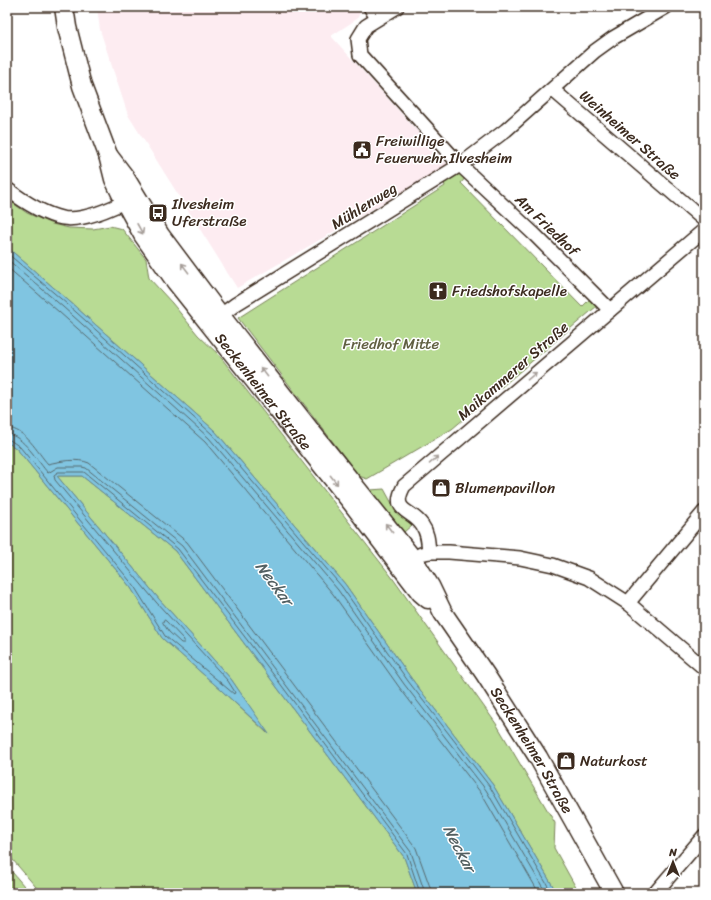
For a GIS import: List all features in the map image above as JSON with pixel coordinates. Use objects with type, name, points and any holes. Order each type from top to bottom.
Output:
[{"type":"main road","name":"Seckenheimer Straße","points":[[64,7],[67,27],[82,86],[108,155],[114,179],[130,199],[143,235],[162,263],[214,320],[414,559],[421,593],[442,613],[485,674],[538,757],[614,893]]},
{"type":"street","points":[[370,7],[377,18]]},
{"type":"street","name":"Am Friedhof","points":[[397,7],[366,26],[358,39],[360,55],[460,165],[535,235],[610,310]]},
{"type":"street","name":"Mühlenweg","points":[[214,320],[460,165],[506,130],[553,90],[595,51],[613,38],[666,7]]},
{"type":"street","name":"Weinheimer Straße","points":[[553,90],[704,220]]},
{"type":"street","points":[[7,189],[19,198],[47,213],[62,218],[76,218],[100,212],[130,199]]},
{"type":"street","name":"Maikammerer Straße","points":[[414,559],[428,537],[422,524],[402,508],[399,501],[400,494],[404,486],[704,230]]},
{"type":"street","points":[[628,603],[704,512]]},
{"type":"street","points":[[414,559],[449,552],[520,558],[553,565],[589,578],[628,603],[704,668]]},
{"type":"street","points":[[654,893],[704,836]]},
{"type":"shaded area","points":[[97,7],[363,7],[357,19],[331,36],[448,165],[237,288],[128,115],[100,30]]},
{"type":"green space","name":"Friedhof Mitte","points":[[461,173],[467,176],[461,183],[582,307],[590,299],[597,306],[452,429],[367,479],[359,476],[238,318],[445,186],[444,183]]},
{"type":"green space","points":[[7,199],[27,213],[52,224],[69,228],[93,229],[110,226],[122,229],[146,259],[149,278],[198,335],[219,355],[391,576],[497,725],[555,823],[554,848],[579,893],[557,893],[493,785],[411,678],[345,584],[215,431],[7,247]]},
{"type":"green space","points":[[7,442],[17,449],[131,588],[162,638],[267,733],[231,679],[159,599],[57,476],[82,476],[175,551],[404,857],[417,893],[41,893],[7,853]]},
{"type":"green space","points":[[384,489],[395,509],[412,525],[404,532],[370,490]]},
{"type":"green space","points":[[7,866],[30,893],[7,893]]},
{"type":"water","name":"Neckar","points":[[7,247],[215,431],[345,584],[411,678],[493,785],[557,893],[417,893],[404,857],[175,551],[82,476],[57,476],[159,599],[231,679],[269,734],[162,638],[131,588],[17,449],[7,442]]},
{"type":"place","name":"Freiwillige Feuerwehr Ilvesheim","points":[[362,150]]},
{"type":"place","name":"Ilvesheim Uferstraße","points":[[158,213]]},
{"type":"place","name":"Friedshofskapelle","points":[[438,291]]},
{"type":"place","name":"Blumenpavillon","points":[[441,488]]},
{"type":"place","name":"Naturkost","points":[[566,761]]}]
